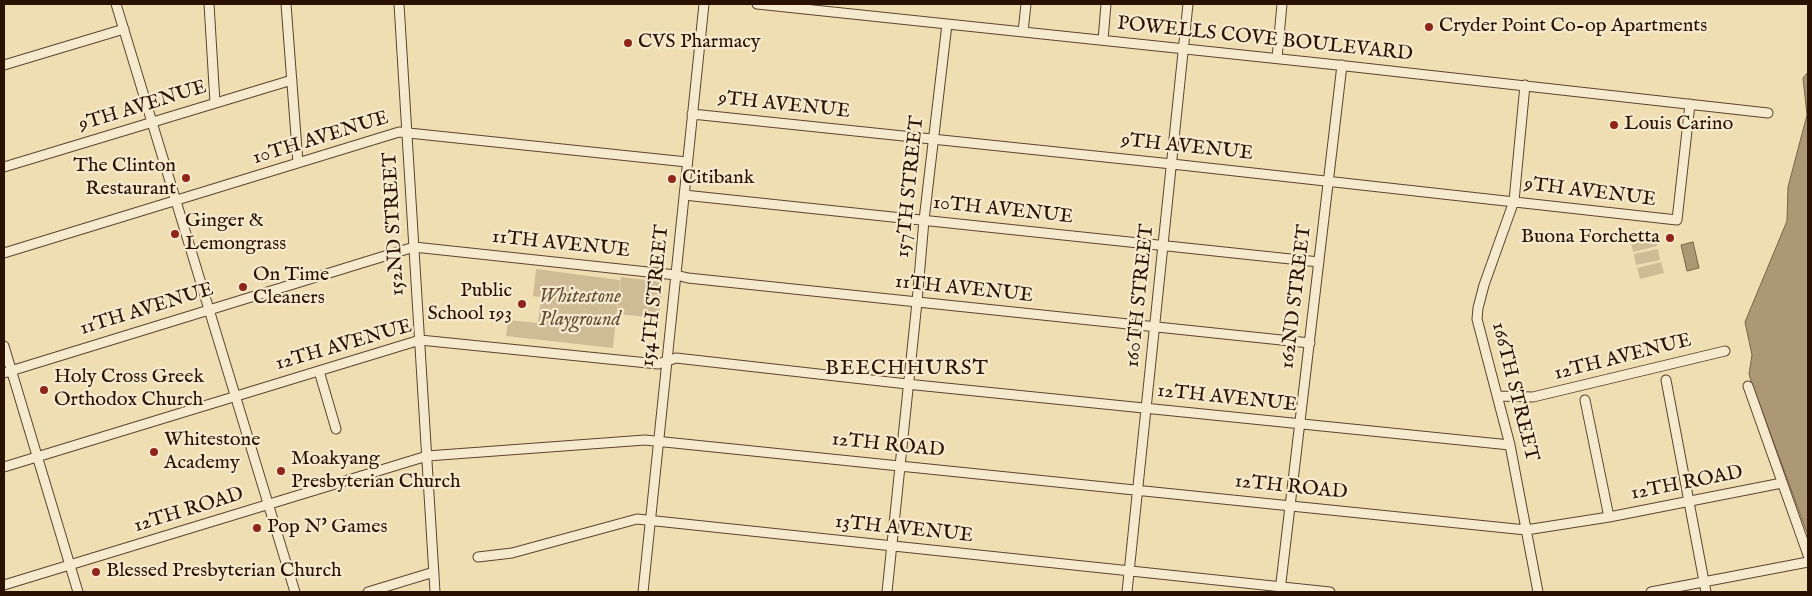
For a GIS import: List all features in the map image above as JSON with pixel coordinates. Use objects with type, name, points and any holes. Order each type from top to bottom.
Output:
[{"type":"street","points":[[116,4],[295,592]]},
{"type":"street","points":[[209,4],[215,103]]},
{"type":"street","points":[[286,4],[298,163]]},
{"type":"street","name":"152ND STREET","points":[[399,4],[436,592]]},
{"type":"street","name":"154TH STREET","points":[[643,592],[704,4]]},
{"type":"street","name":"POWELLS COVE BOULEVARD","points":[[757,4],[1184,48],[1768,112]]},
{"type":"street","points":[[1023,32],[1026,4]]},
{"type":"street","points":[[1103,40],[1106,4]]},
{"type":"street","name":"160TH STREET","points":[[1128,592],[1188,4]]},
{"type":"street","points":[[1277,58],[1282,4]]},
{"type":"street","name":"157TH STREET","points":[[887,592],[924,220],[947,24]]},
{"type":"street","points":[[4,65],[124,28]]},
{"type":"street","name":"162ND STREET","points":[[1280,590],[1342,65]]},
{"type":"street","name":"9TH AVENUE","points":[[4,167],[292,80]]},
{"type":"street","name":"166TH STREET","points":[[1525,85],[1514,201],[1484,285],[1478,313],[1479,327],[1510,445],[1538,592]]},
{"type":"street","name":"9TH AVENUE","points":[[692,114],[1172,164],[1677,220],[1690,104]]},
{"type":"street","name":"10TH AVENUE","points":[[4,253],[399,132],[687,162]]},
{"type":"street","name":"10TH AVENUE","points":[[684,195],[1319,262]]},
{"type":"street","name":"11TH AVENUE","points":[[7,372],[414,247],[676,275],[688,278],[1310,343]]},
{"type":"street","name":"12TH AVENUE","points":[[4,466],[420,340],[658,364],[676,358],[909,384],[1510,445]]},
{"type":"street","points":[[4,346],[7,372],[37,456],[78,592]]},
{"type":"street","name":"12TH AVENUE","points":[[1498,396],[1534,397],[1725,351]]},
{"type":"street","points":[[319,371],[336,429]]},
{"type":"street","points":[[1666,380],[1706,592]]},
{"type":"street","points":[[1748,386],[1808,555]]},
{"type":"street","points":[[1585,400],[1609,517]]},
{"type":"street","name":"12TH ROAD","points":[[4,585],[427,456],[635,441],[658,440],[1526,530],[1609,517],[1782,483]]},
{"type":"street","name":"13TH AVENUE","points":[[478,557],[512,553],[637,520],[1130,571],[1280,590],[1330,592]]},
{"type":"street","points":[[1651,592],[1808,562]]},
{"type":"street","points":[[368,592],[434,572]]},
{"type":"green space","points":[[1655,235],[1657,246],[1633,252],[1631,241]]},
{"type":"green space","points":[[1658,249],[1660,260],[1636,265],[1634,254]]},
{"type":"green space","points":[[1661,262],[1664,273],[1640,279],[1637,268]]},
{"type":"green space","name":"Whitestone Playground","points":[[536,269],[620,280],[613,348],[506,336],[508,320],[538,323],[541,297],[533,296]]},
{"type":"green space","points":[[621,277],[663,282],[659,318],[617,314]]},
{"type":"shaded area","points":[[1808,72],[1808,535],[1749,374],[1752,355],[1745,322],[1787,221],[1788,187],[1807,115],[1803,78]]},
{"type":"shaded area","points":[[1693,242],[1699,268],[1687,271],[1681,245]]},
{"type":"place","name":"Cryder Point Co-op Apartments","points":[[1429,27]]},
{"type":"place","name":"CVS Pharmacy","points":[[628,43]]},
{"type":"place","name":"Louis Carino","points":[[1614,125]]},
{"type":"place","name":"The Clinton Restaurant","points":[[186,178]]},
{"type":"place","name":"Citibank","points":[[672,179]]},
{"type":"place","name":"Ginger & Lemongrass","points":[[175,234]]},
{"type":"place","name":"Buona Forchetta","points":[[1670,238]]},
{"type":"place","name":"On Time Cleaners","points":[[243,287]]},
{"type":"place","name":"Public School 193","points":[[522,304]]},
{"type":"place","name":"Holy Cross Greek Orthodox Church","points":[[44,390]]},
{"type":"place","name":"Whitestone Academy","points":[[154,452]]},
{"type":"place","name":"Moakyang Presbyterian Church","points":[[281,471]]},
{"type":"place","name":"Pop N' Games","points":[[257,528]]},
{"type":"place","name":"Blessed Presbyterian Church","points":[[96,572]]},
{"type":"district","name":"BEECHHURST","points":[[907,370]]}]
